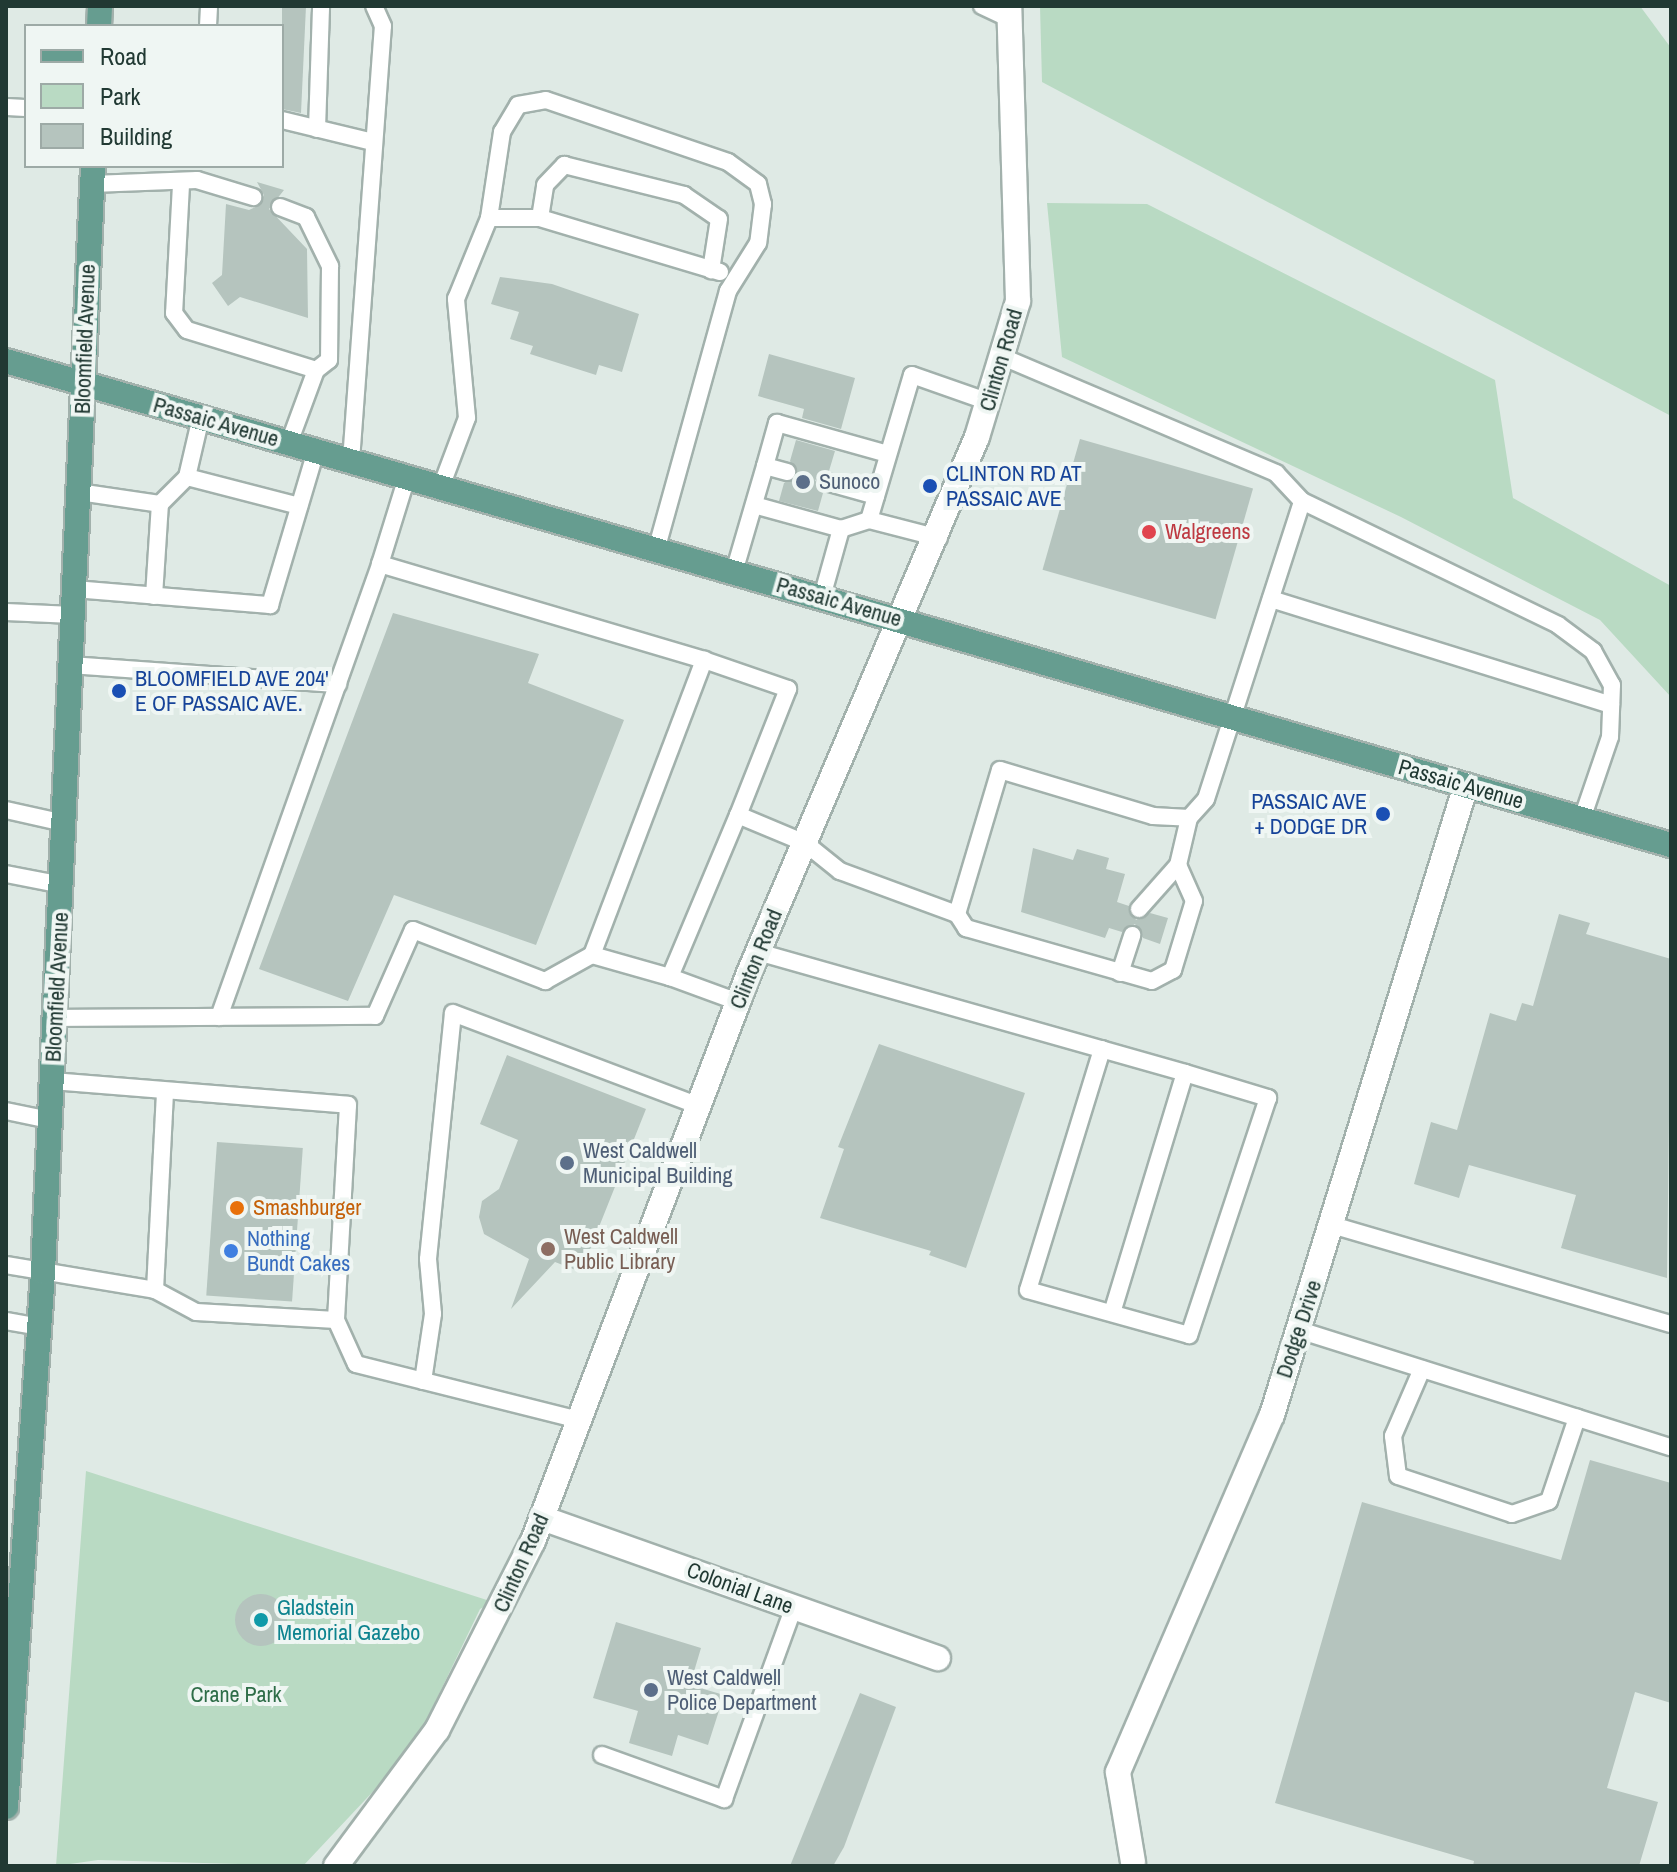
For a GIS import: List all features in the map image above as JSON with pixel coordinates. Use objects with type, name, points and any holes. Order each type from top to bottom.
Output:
[{"type":"main road","name":"Bloomfield Avenue","points":[[6,1807],[43,1272],[93,175]]},
{"type":"main road","name":"Passaic Avenue","points":[[6,361],[1671,845]]},
{"type":"street","name":"Clinton Road","points":[[336,1866],[451,1708],[542,1518],[738,1002],[939,538],[1005,358],[1018,301],[1010,12]]},
{"type":"street","name":"Dodge Drive","points":[[1134,1864],[1118,1772],[1272,1415],[1466,785]]},
{"type":"street","name":"Colonial Lane","points":[[542,1518],[938,1658]]},
{"type":"lane","points":[[317,129],[321,6]]},
{"type":"lane","points":[[351,461],[383,26],[374,6]]},
{"type":"lane","points":[[982,6],[1010,12]]},
{"type":"lane","points":[[441,487],[467,418],[456,299],[489,218],[509,115],[518,105],[546,100],[707,151],[758,184],[763,204],[758,243],[733,275],[656,550]]},
{"type":"lane","points":[[284,121],[373,142]]},
{"type":"lane","points":[[540,218],[545,185],[564,165],[684,195],[719,219],[711,270]]},
{"type":"lane","points":[[93,175],[181,185],[197,180],[253,197]]},
{"type":"lane","points":[[181,185],[174,313],[187,330],[316,370]]},
{"type":"lane","points":[[280,207],[306,217],[330,266],[329,360],[316,370],[289,443]]},
{"type":"lane","points":[[489,218],[540,218],[733,275]]},
{"type":"lane","points":[[1005,358],[1276,473],[1302,501],[1558,625],[1593,651],[1612,685],[1610,737],[1582,819]]},
{"type":"lane","points":[[869,520],[912,375],[989,402]]},
{"type":"lane","points":[[154,596],[160,504],[187,477],[201,417]]},
{"type":"lane","points":[[734,572],[777,423],[888,454]]},
{"type":"lane","points":[[74,589],[270,605],[316,451]]},
{"type":"lane","points":[[765,466],[787,472]]},
{"type":"lane","points":[[187,477],[299,506]]},
{"type":"lane","points":[[219,1017],[380,564],[407,477]]},
{"type":"lane","points":[[826,482],[876,496]]},
{"type":"lane","points":[[79,492],[160,504]]},
{"type":"lane","points":[[1139,909],[1178,865],[1189,818],[1206,799],[1302,501]]},
{"type":"lane","points":[[754,505],[841,529],[869,520],[939,538]]},
{"type":"lane","points":[[822,597],[841,529]]},
{"type":"lane","points":[[380,564],[704,660],[788,689],[670,977]]},
{"type":"lane","points":[[1271,599],[1611,705]]},
{"type":"lane","points":[[6,612],[73,615]]},
{"type":"lane","points":[[55,1018],[375,1016],[413,930],[545,981],[592,955],[704,660]]},
{"type":"lane","points":[[71,665],[338,684]]},
{"type":"lane","points":[[957,914],[1000,770],[1153,816],[1189,818]]},
{"type":"lane","points":[[6,810],[64,823]]},
{"type":"lane","points":[[738,815],[805,843],[840,871],[957,914],[966,928],[1152,981],[1173,970],[1194,901],[1178,865]]},
{"type":"lane","points":[[6,874],[62,885]]},
{"type":"lane","points":[[1120,973],[1132,935]]},
{"type":"lane","points":[[758,952],[1102,1049],[1268,1098],[1189,1335],[1028,1290],[1102,1049]]},
{"type":"lane","points":[[592,955],[670,977],[738,1002]]},
{"type":"lane","points":[[423,1381],[433,1314],[428,1259],[453,1013],[699,1106]]},
{"type":"lane","points":[[1112,1313],[1185,1073]]},
{"type":"lane","points":[[52,1081],[348,1105],[336,1320],[356,1364],[579,1420]]},
{"type":"lane","points":[[155,1290],[165,1091]]},
{"type":"lane","points":[[6,1111],[50,1120]]},
{"type":"lane","points":[[1332,1225],[1671,1324]]},
{"type":"lane","points":[[6,1265],[155,1290],[196,1312],[336,1320]]},
{"type":"lane","points":[[6,1321],[39,1327]]},
{"type":"lane","points":[[1299,1330],[1671,1447]]},
{"type":"lane","points":[[1422,1369],[1393,1436],[1398,1476],[1512,1514],[1549,1501],[1577,1418]]},
{"type":"lane","points":[[602,1755],[724,1799],[794,1607]]},
{"type":"green space","points":[[1040,6],[1640,6],[1671,48],[1671,416],[1042,82]]},
{"type":"green space","points":[[1047,203],[1147,204],[1495,380],[1513,498],[1671,586],[1671,697],[1600,620],[1401,517],[1062,357]]},
{"type":"green space","name":"Crane Park","points":[[86,1471],[493,1602],[480,1609],[412,1750],[303,1866],[98,1860],[56,1866]]},
{"type":"building","points":[[282,6],[306,6],[301,113],[284,109]]},
{"type":"building","points":[[257,182],[284,190],[269,209],[307,249],[308,318],[240,297],[228,306],[212,283],[222,275],[226,204],[249,210],[260,205],[264,195]]},
{"type":"building","points":[[500,277],[552,284],[639,314],[622,372],[599,365],[596,375],[530,354],[533,346],[510,339],[519,312],[491,304]]},
{"type":"building","points":[[769,354],[855,378],[841,429],[802,418],[804,409],[758,396]]},
{"type":"building","points":[[1080,439],[1253,489],[1216,619],[1043,570]]},
{"type":"building","points":[[796,440],[835,451],[829,471],[815,480],[823,493],[818,511],[779,501],[784,483],[798,474],[790,461]]},
{"type":"building","points":[[393,613],[539,654],[528,683],[624,720],[536,945],[394,895],[348,1001],[259,969]]},
{"type":"building","points":[[1033,848],[1073,860],[1077,849],[1109,858],[1106,869],[1125,874],[1117,902],[1129,906],[1136,920],[1150,913],[1168,918],[1160,944],[1143,938],[1135,924],[1122,932],[1109,928],[1105,938],[1021,912]]},
{"type":"building","points":[[1559,914],[1590,923],[1586,934],[1671,959],[1667,1278],[1561,1248],[1576,1195],[1469,1165],[1459,1198],[1414,1184],[1431,1122],[1457,1130],[1490,1013],[1516,1021],[1522,1003],[1533,1006]]},
{"type":"building","points":[[879,1044],[1025,1093],[966,1268],[929,1255],[931,1251],[820,1218],[844,1149],[838,1147]]},
{"type":"building","name":"West Caldwell Municipal Building","points":[[507,1055],[646,1109],[581,1272],[555,1262],[511,1309],[529,1259],[484,1234],[479,1217],[482,1201],[499,1189],[518,1140],[480,1124]]},
{"type":"building","points":[[217,1142],[303,1148],[292,1302],[206,1296]]},
{"type":"building","points":[[1590,1460],[1671,1483],[1671,1703],[1635,1692],[1607,1788],[1658,1802],[1639,1866],[1473,1866],[1474,1861],[1275,1803],[1362,1502],[1561,1560]]},
{"type":"building","name":"Gladstein Memorial Gazebo","points":[[261,1594],[280,1601],[287,1620],[280,1639],[261,1646],[242,1639],[235,1620],[242,1601]]},
{"type":"building","name":"West Caldwell Police Department","points":[[616,1622],[701,1648],[690,1685],[724,1695],[708,1745],[678,1735],[672,1756],[629,1743],[638,1711],[593,1698]]},
{"type":"building","points":[[860,1693],[896,1707],[844,1847],[833,1866],[790,1866]]},
{"type":"place","name":"Sunoco","points":[[803,482]]},
{"type":"place","name":"CLINTON RD AT PASSAIC AVE","points":[[930,486]]},
{"type":"place","name":"Walgreens","points":[[1149,532]]},
{"type":"place","name":"BLOOMFIELD AVE 204' E OF PASSAIC AVE.","points":[[119,691]]},
{"type":"place","name":"PASSAIC AVE + DODGE DR","points":[[1383,814]]},
{"type":"place","name":"West Caldwell Municipal Building","points":[[567,1163]]},
{"type":"place","name":"Smashburger","points":[[237,1208]]},
{"type":"place","name":"West Caldwell Public Library","points":[[548,1249]]},
{"type":"place","name":"Nothing Bundt Cakes","points":[[231,1251]]},
{"type":"place","name":"Gladstein Memorial Gazebo","points":[[261,1620]]},
{"type":"place","name":"West Caldwell Police Department","points":[[651,1690]]}]
